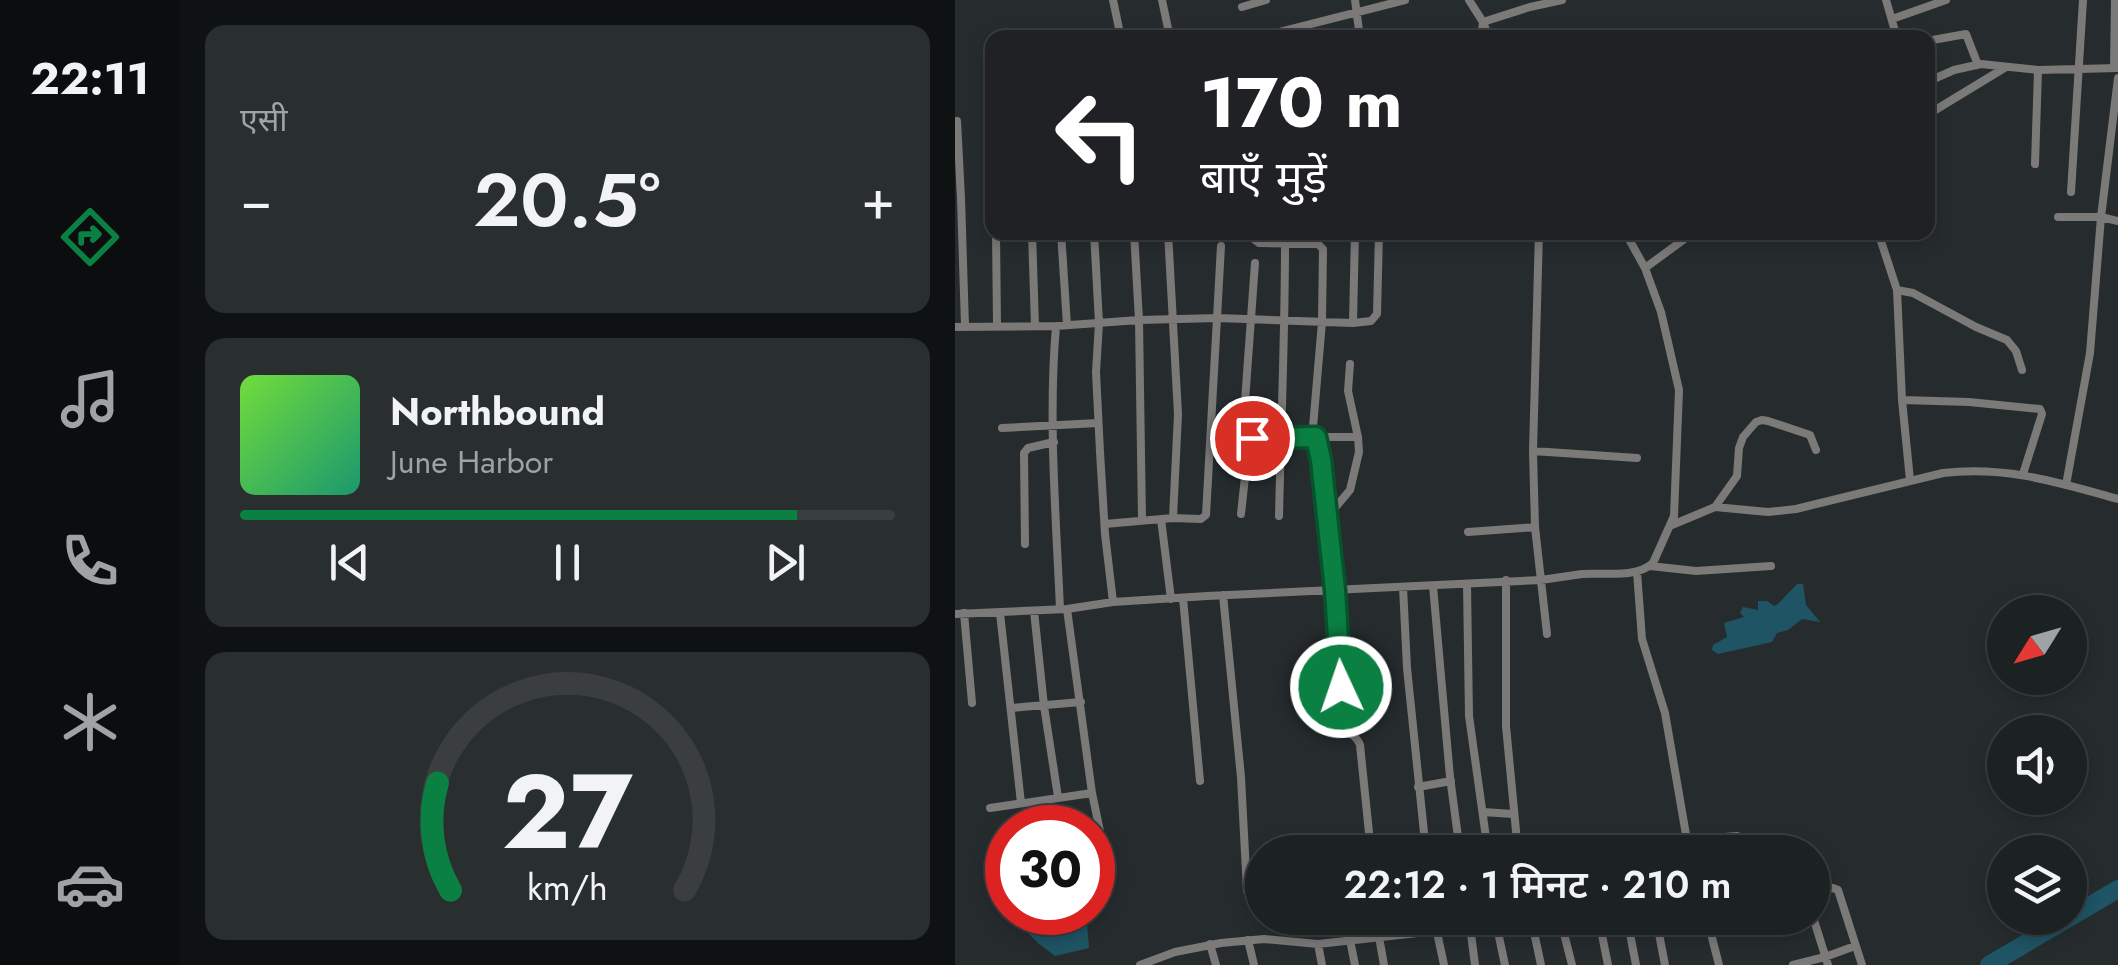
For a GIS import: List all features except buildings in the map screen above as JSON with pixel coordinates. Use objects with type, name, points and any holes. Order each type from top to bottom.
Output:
[{"type":"street","points":[[1113,0],[1119,30]]},
{"type":"street","points":[[1162,0],[1168,30]]},
{"type":"street","points":[[1242,7],[1266,0]]},
{"type":"street","points":[[1355,0],[1360,30]]},
{"type":"street","points":[[1287,30],[1405,0]]},
{"type":"street","points":[[1469,0],[1486,30]]},
{"type":"street","points":[[1483,22],[1562,0]]},
{"type":"street","points":[[1886,0],[1895,30]]},
{"type":"street","points":[[1892,19],[1946,0]]},
{"type":"street","points":[[2071,192],[2083,0]]},
{"type":"street","points":[[1935,78],[1977,65],[2038,70],[2116,68],[2115,0]]},
{"type":"street","points":[[1480,30],[1483,22]]},
{"type":"street","points":[[1935,40],[1966,34],[1977,65]]},
{"type":"street","points":[[1935,110],[2006,67]]},
{"type":"street","points":[[2035,164],[2038,70]]},
{"type":"street","points":[[2066,484],[2090,353],[2118,78]]},
{"type":"street","points":[[957,120],[960,326],[1218,318],[1371,321],[1377,314],[1379,240]]},
{"type":"street","points":[[2058,216],[2118,221]]},
{"type":"street","points":[[996,240],[997,325]]},
{"type":"street","points":[[1032,240],[1035,326]]},
{"type":"street","points":[[1062,240],[1067,325]]},
{"type":"street","points":[[1094,240],[1098,423],[1113,602]]},
{"type":"street","points":[[1134,240],[1139,320],[1142,520]]},
{"type":"street","points":[[1168,240],[1178,414],[1173,518]]},
{"type":"street","points":[[1255,240],[1322,246],[1322,322],[1313,416],[1329,526],[1342,719],[1360,745],[1369,835]]},
{"type":"street","points":[[1353,323],[1355,240]]},
{"type":"street","points":[[1539,240],[1533,451],[1535,528],[1547,634]]},
{"type":"street","points":[[1629,240],[1645,268],[1665,326],[1679,390],[1674,516],[1650,566]]},
{"type":"street","points":[[1645,268],[1683,240]]},
{"type":"street","points":[[1881,240],[1897,290],[1911,480]]},
{"type":"street","points":[[1279,516],[1285,244]]},
{"type":"street","points":[[1105,524],[1201,519],[1207,512],[1221,246]]},
{"type":"street","points":[[1244,415],[1255,263]]},
{"type":"street","points":[[1897,290],[1913,293],[1976,328],[2007,340],[2017,351],[2022,370]]},
{"type":"street","points":[[1055,326],[1053,442],[1063,609],[1081,702],[1094,805]]},
{"type":"street","points":[[1329,526],[1334,509],[1350,490],[1357,466],[1358,437],[1348,391],[1350,364]]},
{"type":"street","points":[[1903,400],[2040,409],[2042,414],[2023,474]]},
{"type":"street","points":[[1715,507],[1737,476],[1741,442],[1757,422],[1768,420],[1810,436],[1816,450]]},
{"type":"street","points":[[1002,428],[1098,423]]},
{"type":"street","points":[[1241,514],[1249,440],[1256,436],[1358,437]]},
{"type":"street","points":[[1025,544],[1024,453],[1027,448],[1053,442]]},
{"type":"street","points":[[1533,451],[1637,458]]},
{"type":"street","points":[[1672,525],[1715,507],[1768,512],[1796,509],[1957,471],[2023,474],[2118,498]]},
{"type":"street","points":[[1161,519],[1171,598]]},
{"type":"street","points":[[1468,532],[1535,528]]},
{"type":"street","points":[[972,703],[959,614],[1171,598],[1541,580],[1637,572],[1650,566],[1696,571],[1771,566]]},
{"type":"street","points":[[1637,572],[1642,639],[1665,712],[1686,835]]},
{"type":"street","points":[[1505,580],[1506,726],[1516,835]]},
{"type":"street","points":[[1467,584],[1469,716],[1486,835]]},
{"type":"street","points":[[1433,586],[1458,835]]},
{"type":"street","points":[[1403,587],[1424,835]]},
{"type":"street","points":[[1223,595],[1245,853]]},
{"type":"street","points":[[1183,598],[1200,781]]},
{"type":"street","points":[[1034,611],[1058,798]]},
{"type":"street","points":[[1000,613],[1021,803]]},
{"type":"street","points":[[1011,708],[1081,702]]},
{"type":"street","points":[[1418,788],[1451,781]]},
{"type":"street","points":[[1009,805],[1091,793]]},
{"type":"street","points":[[1483,812],[1513,814]]},
{"type":"street","points":[[1830,888],[1838,890],[1863,965]]},
{"type":"street","points":[[1144,964],[1210,944],[1263,939],[1318,944],[1395,935]]},
{"type":"street","points":[[1437,935],[1444,965]]},
{"type":"street","points":[[1471,935],[1475,965]]},
{"type":"street","points":[[1499,935],[1505,965]]},
{"type":"street","points":[[1535,935],[1541,965]]},
{"type":"street","points":[[1565,935],[1572,965]]},
{"type":"street","points":[[1602,935],[1607,965]]},
{"type":"street","points":[[1630,935],[1636,965]]},
{"type":"street","points":[[1659,935],[1665,965]]},
{"type":"street","points":[[1711,935],[1719,965]]},
{"type":"street","points":[[1818,935],[1826,961]]},
{"type":"street","points":[[1379,937],[1384,965]]},
{"type":"street","points":[[1248,940],[1254,965]]},
{"type":"street","points":[[1350,940],[1355,965]]},
{"type":"street","points":[[1210,944],[1216,965]]},
{"type":"street","points":[[1318,944],[1322,965]]},
{"type":"street","points":[[1793,965],[1826,961],[1855,946]]},
{"type":"street","points":[[1175,952],[1179,965]]},
{"type":"water","points":[[1797,584],[1803,584],[1806,605],[1820,622],[1802,619],[1777,633],[1772,642],[1718,654],[1712,650],[1713,645],[1727,637],[1724,623],[1744,617],[1740,613],[1743,607],[1758,610],[1758,601],[1774,606]]},
{"type":"water","points":[[1030,935],[1088,935],[1089,948],[1055,956]]},
{"type":"waterway","points":[[1989,965],[2118,889]]},
{"type":"route","points":[[1252,438],[1316,437],[1335,590],[1341,687]]}]
